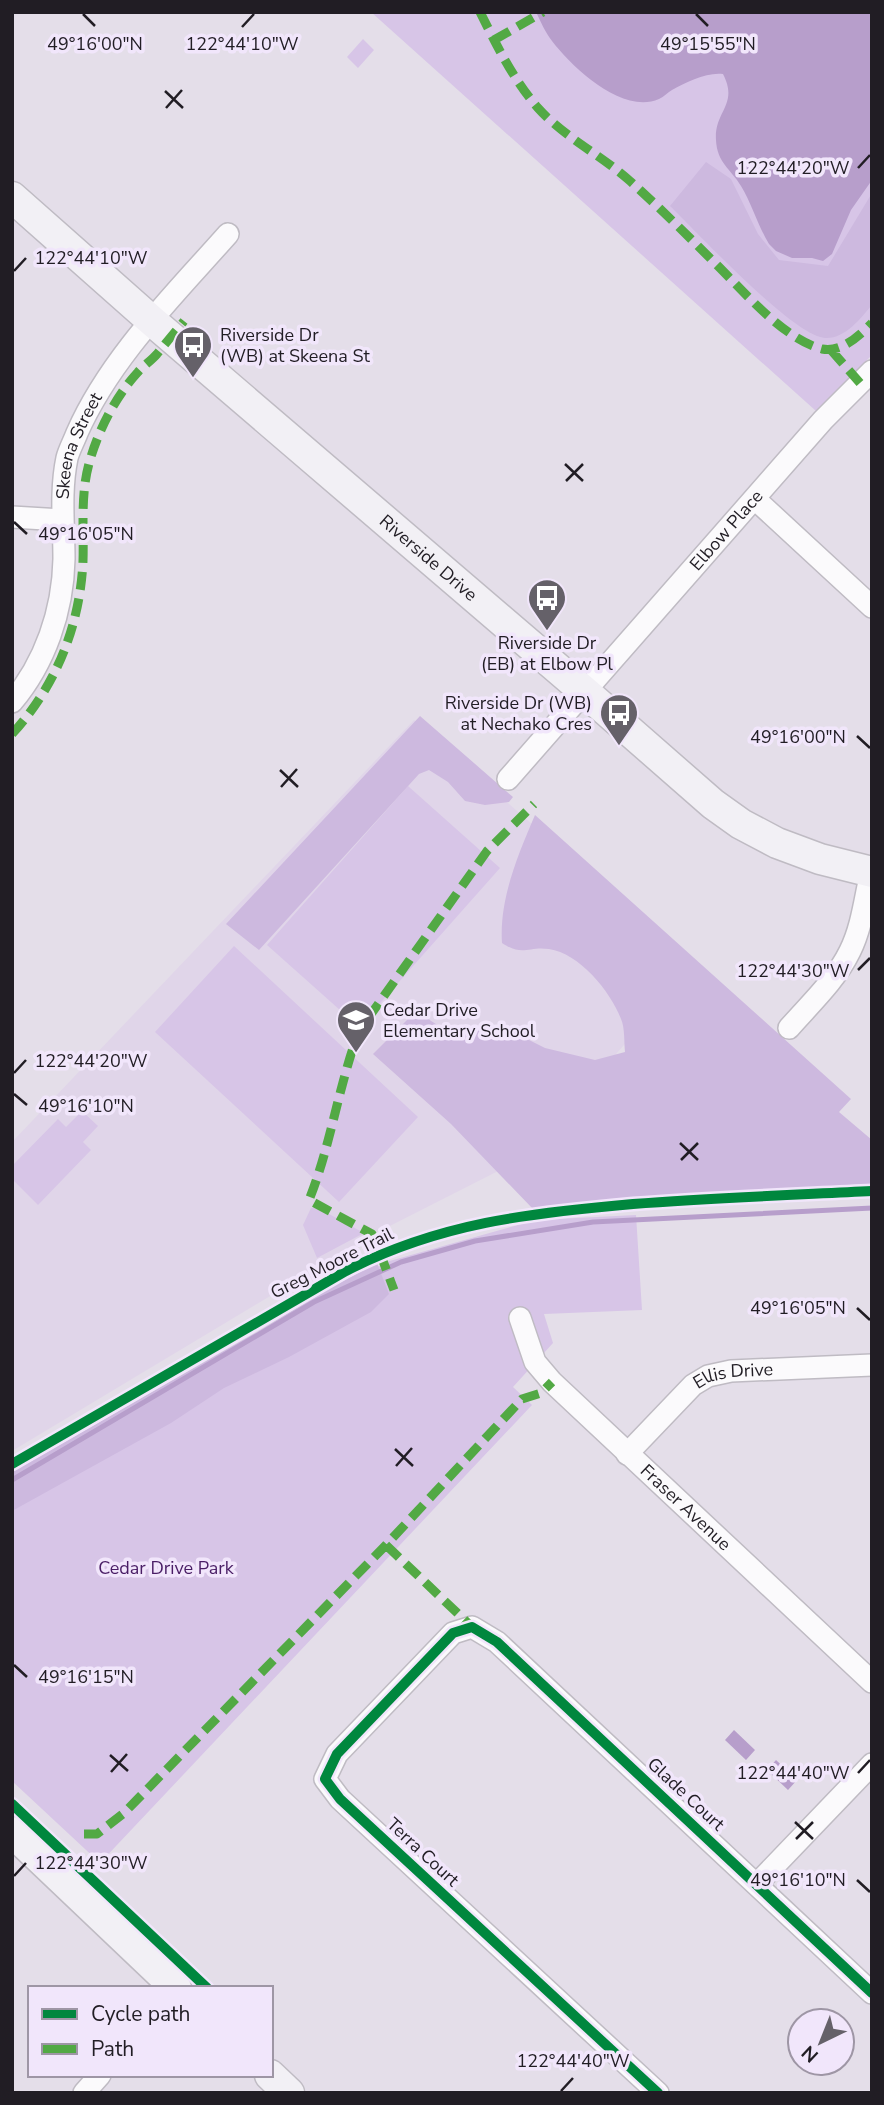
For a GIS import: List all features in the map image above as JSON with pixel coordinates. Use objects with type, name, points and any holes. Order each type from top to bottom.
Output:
[{"type":"street","name":"Riverside Drive","points":[[12,197],[704,797],[762,835],[831,863],[871,872]]},
{"type":"street","name":"Skeena Street","points":[[12,702],[38,664],[56,618],[64,560],[62,520],[67,457],[85,417],[107,378],[152,321],[228,234]]},
{"type":"street","name":"Elbow Place","points":[[508,779],[823,420],[872,371]]},
{"type":"street","points":[[755,499],[872,607]]},
{"type":"street","points":[[12,517],[62,520]]},
{"type":"street","points":[[789,1028],[827,985],[846,957],[858,929],[871,872]]},
{"type":"street","name":"Fraser Avenue","points":[[520,1318],[541,1370],[626,1454],[872,1682]]},
{"type":"street","name":"Ellis Drive","points":[[626,1454],[687,1390],[708,1376],[731,1371],[872,1365]]},
{"type":"street","name":"Glade Court","points":[[472,1627],[497,1642],[872,1993]]},
{"type":"street","name":"Terra Court","points":[[472,1627],[453,1633],[337,1754],[326,1779],[340,1799],[658,2093]]},
{"type":"street","points":[[757,1885],[872,1764]]},
{"type":"street","points":[[12,1832],[174,1986]]},
{"type":"street","points":[[84,2093],[98,2077]]},
{"type":"street","points":[[272,2077],[289,2093]]},
{"type":"shaded area","points":[[536,12],[872,12],[872,180],[851,210],[832,254],[823,261],[792,258],[776,251],[769,244],[745,193],[717,148],[716,130],[728,93],[723,74],[697,78],[659,99],[645,102],[629,100],[599,86],[572,63],[550,38]]},
{"type":"shaded area","points":[[706,162],[731,179],[758,234],[779,260],[828,266],[872,193],[872,305],[852,327],[839,335],[825,338],[810,333],[769,302],[670,206]]},
{"type":"shaded area","points":[[420,716],[513,797],[509,802],[485,805],[465,801],[448,782],[429,770],[419,774],[259,950],[226,924]]},
{"type":"shaded area","name":"Cedar Drive Elementary School","points":[[414,720],[693,966],[526,1157],[372,1235],[12,1451],[12,1142]]},
{"type":"shaded area","points":[[535,815],[851,1099],[839,1112],[872,1140],[872,1185],[665,1195],[533,1209],[451,1124],[373,1054],[416,1011],[451,1034],[503,1027],[545,1048],[595,1060],[625,1052],[621,1019],[610,997],[593,975],[560,952],[542,948],[521,950],[502,943],[507,894],[516,861]]},
{"type":"shaded area","points":[[377,1263],[389,1294],[371,1312],[289,1357],[224,1388],[171,1423],[12,1511],[12,1472]]},
{"type":"shaded area","points":[[734,1730],[755,1750],[746,1760],[725,1740]]},
{"type":"shaded area","points":[[776,1760],[797,1780],[788,1790],[767,1770]]},
{"type":"green space","points":[[371,12],[872,12],[872,355],[816,411]]},
{"type":"green space","points":[[363,39],[374,50],[358,68],[347,57]]},
{"type":"green space","points":[[408,786],[500,868],[359,1027],[267,945]]},
{"type":"green space","points":[[234,946],[418,1117],[339,1202],[155,1032]]},
{"type":"green space","points":[[82,1111],[98,1126],[83,1142],[91,1150],[38,1205],[12,1179],[12,1166],[58,1119],[66,1127]]},
{"type":"green space","points":[[311,1208],[318,1208],[364,1233],[317,1258],[303,1225]]},
{"type":"green space","name":"Cedar Drive Park","points":[[636,1215],[642,1310],[544,1314],[553,1343],[513,1387],[532,1405],[100,1863],[12,1781],[12,1477],[386,1262],[536,1220]]},
{"type":"waterway","points":[[12,1480],[314,1302],[401,1262],[475,1241],[593,1222],[872,1208]]},
{"type":"marked path","points":[[480,12],[513,74],[538,108],[559,128],[630,181],[780,325],[808,344],[829,350],[843,346],[872,323]]},
{"type":"marked path","points":[[494,40],[543,12]]},
{"type":"marked path","points":[[12,734],[41,696],[71,632],[81,585],[85,485],[98,437],[109,413],[130,381],[184,321]]},
{"type":"marked path","points":[[831,350],[860,383]]},
{"type":"marked path","points":[[374,1240],[372,1234],[309,1200],[359,1031],[487,851],[534,804]]},
{"type":"marked path","points":[[380,1253],[394,1290]]},
{"type":"marked path","points":[[84,1834],[97,1834],[124,1813],[386,1545],[522,1399],[541,1393],[552,1382]]},
{"type":"marked path","points":[[386,1545],[472,1627]]},
{"type":"cycle path","name":"Greg Moore Trail","points":[[12,1464],[346,1271],[416,1242],[451,1231],[521,1216],[633,1204],[872,1191]]},
{"type":"cycle path","points":[[658,2093],[340,1799],[325,1779],[337,1754],[453,1633],[472,1627],[497,1642],[872,1993]]},
{"type":"cycle path","points":[[12,1804],[205,1986]]},
{"type":"place","name":"Riverside Dr (WB) at Skeena St","points":[[193,379]]},
{"type":"place","name":"Riverside Dr (EB) at Elbow Pl","points":[[547,632]]},
{"type":"place","name":"Riverside Dr (WB) at Nechako Cres","points":[[619,747]]},
{"type":"place","name":"Cedar Drive Elementary School","points":[[356,1054]]}]
